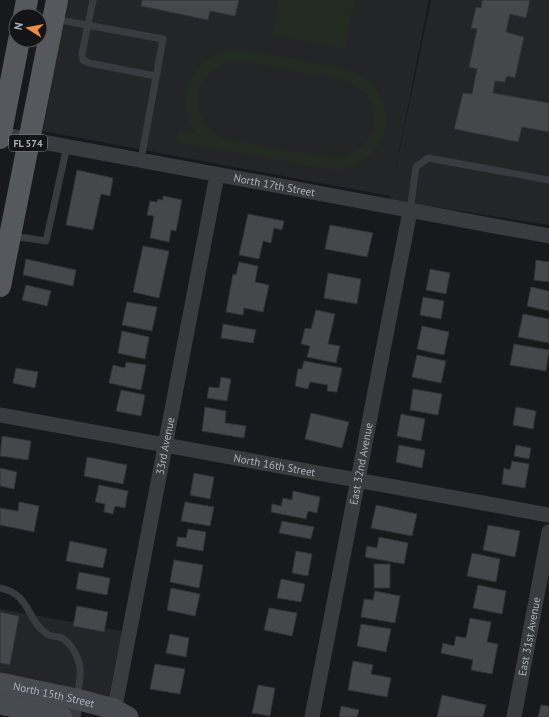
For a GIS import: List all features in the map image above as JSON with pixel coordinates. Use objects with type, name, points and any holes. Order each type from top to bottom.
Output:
[{"type":"main road","name":"FL 574","points":[[0,286],[55,9]]},
{"type":"main road","name":"FL 574","points":[[0,136],[18,48]]},
{"type":"main road","name":"North 15th Street","points":[[0,683],[75,708],[118,714]]},
{"type":"main road","name":"North 15th Street","points":[[0,704],[62,717]]},
{"type":"street","name":"North 17th Street","points":[[0,136],[29,139],[549,236]]},
{"type":"street","name":"33rd Avenue","points":[[118,714],[165,444],[217,175]]},
{"type":"street","name":"East 32nd Avenue","points":[[312,717],[410,211]]},
{"type":"street","name":"North 16th Street","points":[[0,415],[549,515]]},
{"type":"street","name":"East 31st Avenue","points":[[514,717],[549,532]]},
{"type":"lane","points":[[93,0],[82,54],[83,60],[90,63],[156,76]]},
{"type":"lane","points":[[55,9],[88,25],[162,39],[141,161]]},
{"type":"lane","points":[[10,236],[46,241],[67,146]]},
{"type":"lane","points":[[410,211],[416,167],[428,158],[549,180]]},
{"type":"lane","points":[[0,588],[13,592],[21,599],[37,624],[47,634],[62,638],[72,647],[78,659],[80,672],[75,708]]},
{"type":"shaded area","points":[[67,0],[429,0],[393,182],[431,0],[549,0],[549,225],[390,200],[390,196],[43,131]]},
{"type":"shaded area","points":[[279,0],[354,0],[345,49],[272,35]]},
{"type":"shaded area","points":[[230,49],[247,50],[344,68],[364,77],[377,90],[385,107],[386,124],[381,141],[370,155],[354,165],[333,170],[176,142],[178,130],[196,133],[189,120],[186,107],[186,94],[189,82],[205,61],[216,54]],"holes":[[[232,62],[244,62],[342,80],[357,87],[367,97],[373,109],[374,122],[370,135],[362,146],[350,154],[334,158],[230,140],[216,133],[206,124],[200,112],[198,100],[200,88],[207,77],[217,68]]]},
{"type":"shaded area","points":[[0,609],[122,631],[108,701],[0,676]]},
{"type":"building","points":[[142,0],[239,0],[235,16],[210,11],[208,20],[141,6]]},
{"type":"building","points":[[482,0],[530,0],[526,18],[510,14],[506,32],[524,37],[515,78],[507,76],[505,82],[495,81],[493,93],[549,103],[549,132],[522,127],[518,142],[454,129],[463,93],[472,94],[477,69],[469,67],[477,29],[471,28],[476,7],[481,8]]},
{"type":"building","points":[[77,170],[113,178],[110,196],[101,194],[93,230],[66,225]]},
{"type":"building","points":[[163,196],[182,200],[176,231],[171,230],[169,242],[150,238],[154,216],[147,215],[150,201],[157,202],[158,199],[163,200]]},
{"type":"building","points":[[248,214],[284,221],[282,230],[274,228],[271,243],[263,241],[259,259],[239,255]]},
{"type":"building","points":[[330,225],[373,233],[367,257],[325,249]]},
{"type":"building","points":[[143,246],[169,251],[159,298],[133,292]]},
{"type":"building","points":[[26,259],[76,270],[73,286],[23,275]]},
{"type":"building","points":[[536,260],[549,262],[549,282],[534,280]]},
{"type":"building","points":[[239,262],[258,266],[255,282],[269,285],[263,312],[244,308],[243,315],[226,312],[233,274],[236,275]]},
{"type":"building","points":[[430,269],[450,273],[446,294],[426,290]]},
{"type":"building","points":[[328,273],[361,279],[357,304],[324,298]]},
{"type":"building","points":[[26,285],[51,291],[47,306],[22,300]]},
{"type":"building","points":[[531,287],[549,291],[549,311],[527,306]]},
{"type":"building","points":[[423,297],[444,301],[441,319],[420,315]]},
{"type":"building","points":[[127,302],[157,307],[152,331],[122,325]]},
{"type":"building","points":[[316,310],[335,314],[328,344],[340,346],[336,363],[307,357],[310,346],[301,344],[305,328],[311,329]]},
{"type":"building","points":[[523,314],[549,319],[549,343],[518,337]]},
{"type":"building","points":[[223,324],[256,330],[253,343],[221,338]]},
{"type":"building","points":[[422,326],[449,332],[444,355],[417,349]]},
{"type":"building","points":[[122,331],[149,337],[145,359],[118,353]]},
{"type":"building","points":[[514,344],[549,350],[546,371],[510,365]]},
{"type":"building","points":[[417,355],[446,361],[441,383],[412,377]]},
{"type":"building","points":[[304,361],[342,368],[337,392],[327,391],[328,385],[310,382],[308,389],[295,386],[298,369],[302,369]]},
{"type":"building","points":[[126,362],[146,365],[141,390],[109,383],[113,365],[125,368]]},
{"type":"building","points":[[16,368],[38,372],[35,388],[13,383]]},
{"type":"building","points":[[221,377],[231,379],[227,401],[207,398],[209,387],[219,388]]},
{"type":"building","points":[[413,389],[442,394],[438,415],[410,410]]},
{"type":"building","points":[[121,390],[145,395],[141,416],[116,411]]},
{"type":"building","points":[[205,407],[226,411],[225,423],[246,426],[244,438],[202,431]]},
{"type":"building","points":[[516,407],[536,411],[533,429],[513,425]]},
{"type":"building","points":[[311,413],[349,422],[342,448],[305,439]]},
{"type":"building","points":[[401,414],[425,419],[421,441],[397,436]]},
{"type":"building","points":[[2,436],[31,441],[28,460],[0,456]]},
{"type":"building","points":[[399,445],[425,450],[422,468],[396,462]]},
{"type":"building","points":[[516,445],[531,448],[529,459],[514,456]]},
{"type":"building","points":[[87,457],[127,465],[123,484],[84,476]]},
{"type":"building","points":[[512,461],[529,464],[525,488],[502,484],[504,468],[510,470]]},
{"type":"building","points":[[0,468],[17,472],[14,489],[0,486]]},
{"type":"building","points":[[194,473],[214,477],[210,499],[190,495]]},
{"type":"building","points":[[99,485],[128,491],[125,508],[115,506],[113,514],[104,512],[105,504],[95,502]]},
{"type":"building","points":[[293,491],[320,497],[317,513],[308,511],[306,519],[271,512],[272,504],[281,506],[283,498],[292,500]]},
{"type":"building","points":[[19,502],[39,506],[34,532],[0,525],[0,508],[18,511]]},
{"type":"building","points":[[185,502],[214,507],[210,526],[181,521]]},
{"type":"building","points":[[376,505],[417,514],[412,536],[371,528]]},
{"type":"building","points":[[282,521],[314,527],[311,539],[279,533]]},
{"type":"building","points":[[488,525],[520,531],[515,557],[483,550]]},
{"type":"building","points":[[188,529],[206,532],[203,551],[176,546],[178,537],[186,538]]},
{"type":"building","points":[[379,537],[408,543],[404,564],[365,557],[367,546],[377,548]]},
{"type":"building","points":[[70,541],[107,549],[103,568],[66,561]]},
{"type":"building","points":[[296,551],[312,554],[308,576],[292,573]]},
{"type":"building","points":[[472,553],[500,559],[496,582],[467,576]]},
{"type":"building","points":[[174,560],[203,565],[199,588],[170,582]]},
{"type":"building","points":[[374,564],[390,564],[390,588],[374,588]]},
{"type":"building","points":[[79,572],[110,578],[107,595],[76,589]]},
{"type":"building","points":[[281,579],[305,584],[301,602],[277,598]]},
{"type":"building","points":[[478,585],[506,591],[502,614],[473,608]]},
{"type":"building","points":[[171,588],[200,594],[195,616],[167,610]]},
{"type":"building","points":[[375,591],[400,596],[395,623],[361,617],[364,599],[373,600]]},
{"type":"building","points":[[77,606],[108,612],[104,632],[73,626]]},
{"type":"building","points":[[269,608],[297,613],[292,636],[264,630]]},
{"type":"building","points":[[0,612],[19,616],[10,665],[0,663]]},
{"type":"building","points":[[470,618],[491,622],[487,642],[498,644],[492,674],[471,670],[473,660],[441,653],[443,643],[454,646],[456,636],[466,638]]},
{"type":"building","points":[[361,624],[391,629],[386,652],[357,646]]},
{"type":"building","points":[[170,634],[189,638],[186,657],[166,653]]},
{"type":"building","points":[[353,661],[373,665],[371,674],[391,678],[387,697],[348,690]]},
{"type":"building","points":[[155,664],[185,669],[180,694],[150,689]]},
{"type":"building","points":[[258,685],[275,688],[270,716],[252,713]]},
{"type":"building","points":[[442,695],[486,705],[483,717],[437,717]]},
{"type":"building","points":[[541,705],[549,706],[549,717],[538,717]]},
{"type":"building","points":[[341,706],[359,710],[357,717],[339,717]]}]
